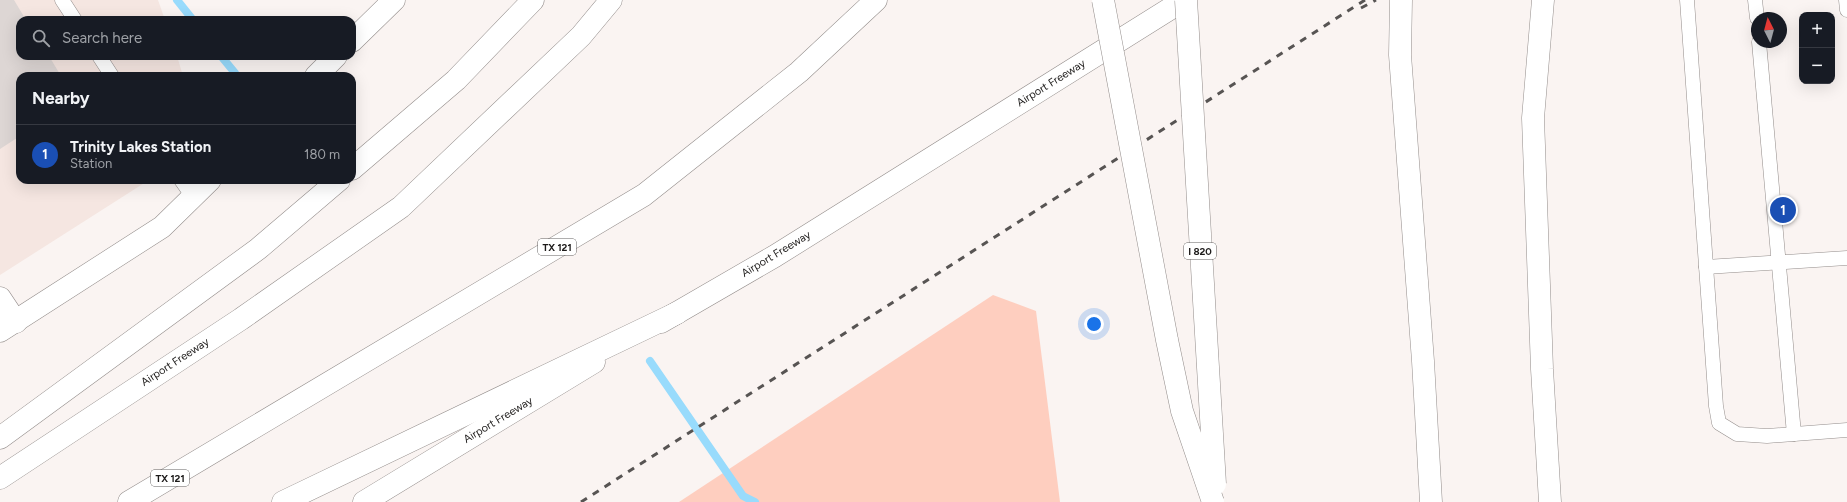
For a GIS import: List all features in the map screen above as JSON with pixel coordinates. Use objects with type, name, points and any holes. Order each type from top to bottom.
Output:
[{"type":"main road","points":[[356,37],[394,0]]},
{"type":"main road","points":[[356,165],[456,80],[533,0]]},
{"type":"main road","name":"Airport Freeway","points":[[0,478],[241,319],[401,207],[581,36],[611,0]]},
{"type":"main road","name":"TX 121","points":[[129,502],[644,195],[799,72],[876,0]]},
{"type":"main road","points":[[1103,0],[1166,340],[1182,411],[1215,502]]},
{"type":"main road","name":"Airport Freeway","points":[[364,502],[581,370],[775,256],[1185,0]]},
{"type":"main road","name":"I 820","points":[[1185,0],[1215,502]]},
{"type":"main road","points":[[1401,0],[1400,55],[1423,361],[1431,502]]},
{"type":"main road","points":[[1543,0],[1534,118],[1542,369],[1550,502]]},
{"type":"main road","points":[[320,72],[332,60]]},
{"type":"main road","points":[[0,298],[8,326],[162,227],[187,188],[198,184]]},
{"type":"main road","points":[[0,438],[258,249],[334,184]]},
{"type":"main road","points":[[283,502],[677,313]]},
{"type":"lane","points":[[62,0],[72,16]]},
{"type":"lane","points":[[1688,0],[1716,406],[1719,423],[1737,434],[1767,436],[1847,430]]},
{"type":"lane","points":[[1756,0],[1757,12]]},
{"type":"lane","points":[[1846,0],[1847,10]]},
{"type":"lane","points":[[1760,48],[1794,434]]},
{"type":"lane","points":[[102,60],[109,72]]},
{"type":"lane","points":[[1706,267],[1847,258]]},
{"type":"shaded area","points":[[0,0],[158,0],[164,16],[16,16],[16,60],[178,60],[182,72],[16,72],[16,184],[143,184],[0,275]]},
{"type":"shaded area","points":[[993,295],[1036,311],[1060,502],[679,502]]},
{"type":"building","points":[[0,0],[14,0],[24,16],[16,16],[16,60],[51,60],[59,72],[16,72],[16,139],[0,149]]},
{"type":"waterway","points":[[177,0],[190,16]]},
{"type":"waterway","points":[[224,60],[234,72]]},
{"type":"waterway","points":[[650,361],[743,496],[755,502]]},
{"type":"railway","points":[[581,502],[1365,0]]},
{"type":"railway","points":[[1361,8],[1376,0]]},
{"type":"place","name":"Trinity Lakes Station","points":[[1783,210]]}]
